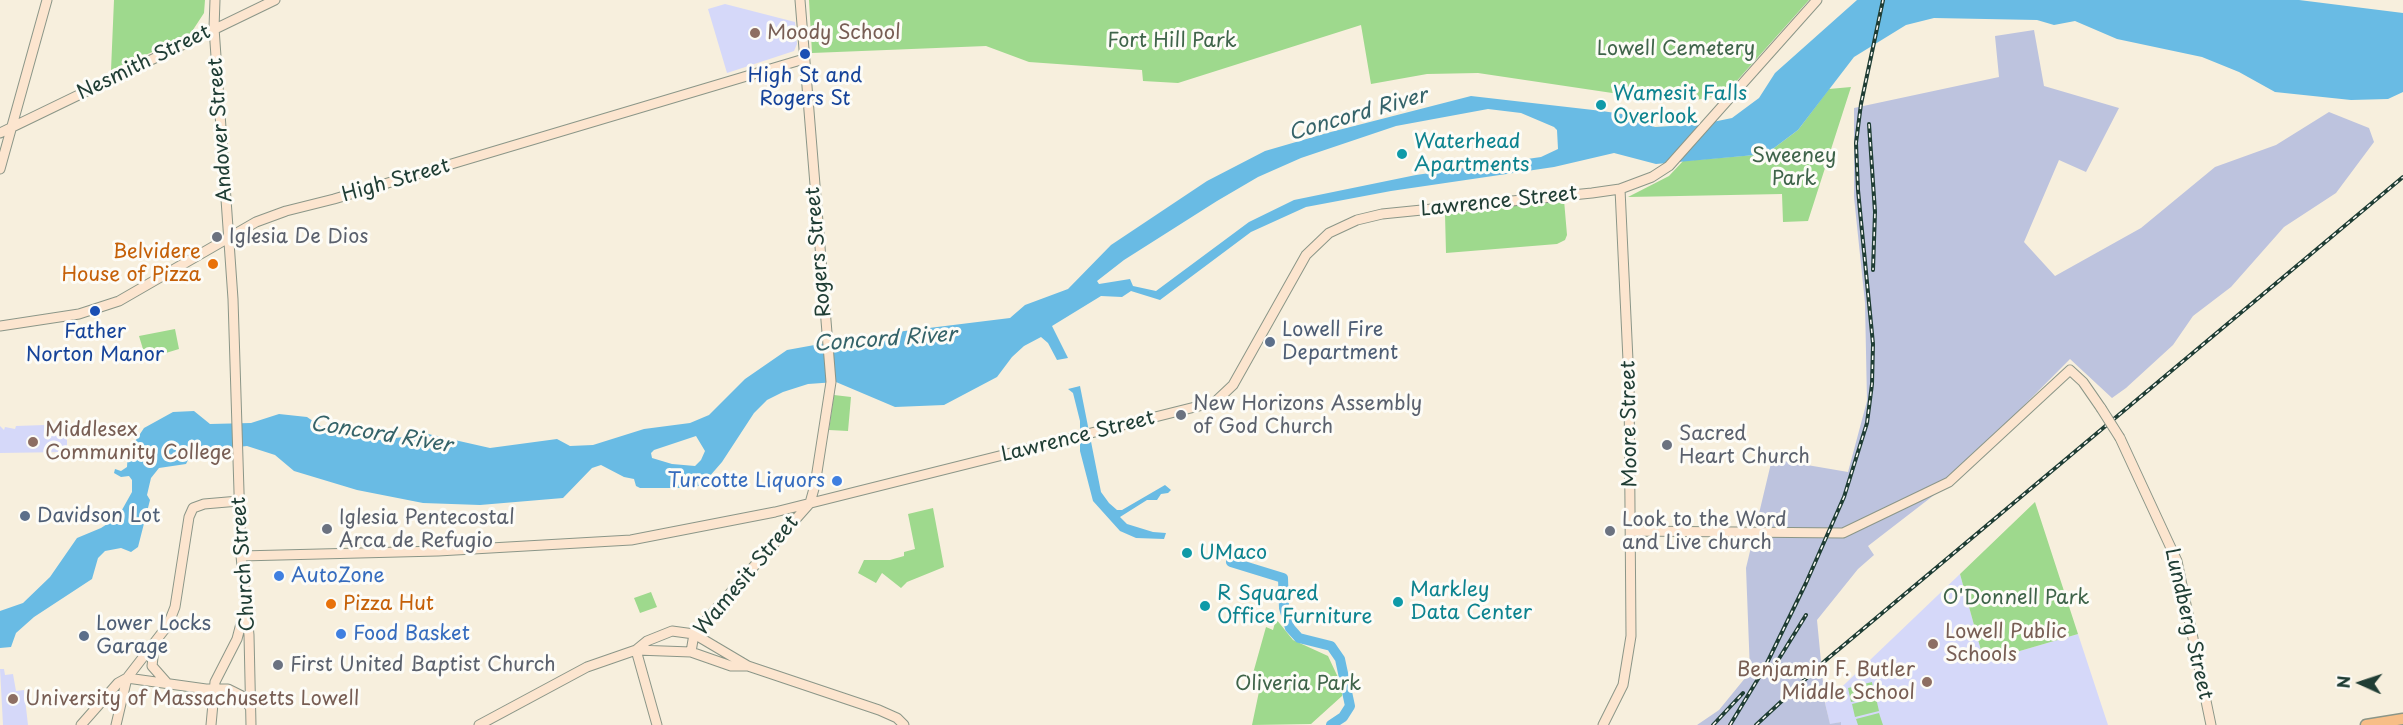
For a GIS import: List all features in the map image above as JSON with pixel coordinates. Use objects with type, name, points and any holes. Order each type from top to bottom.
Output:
[{"type":"main road","points":[[2366,725],[2403,719]]},
{"type":"street","points":[[0,168],[47,0]]},
{"type":"street","name":"Andover Street","points":[[215,0],[214,28],[229,237],[236,403]]},
{"type":"street","name":"Nesmith Street","points":[[0,133],[275,0]]},
{"type":"street","name":"Rogers Street","points":[[800,0],[830,391],[810,503]]},
{"type":"street","name":"Lawrence Street","points":[[241,556],[616,542],[749,518],[1200,407],[1225,395],[1233,386],[1306,255],[1321,239],[1341,227],[1370,217],[1620,189],[1652,177],[1669,166],[1817,0]]},
{"type":"street","name":"High Street","points":[[0,326],[79,314],[112,304],[199,258],[229,237],[286,211],[804,58]]},
{"type":"street","name":"Nesmith Street","points":[[0,126],[13,126]]},
{"type":"street","points":[[0,155],[0,168]]},
{"type":"street","name":"Moore Street","points":[[1603,725],[1621,689],[1629,652],[1632,531],[1629,382],[1620,189]]},
{"type":"street","name":"Lundberg Street","points":[[1632,531],[1820,534],[1847,531],[1949,482],[2070,370],[2083,382],[2120,438],[2177,561],[2211,725]]},
{"type":"street","name":"Church Street","points":[[236,403],[241,556],[249,635],[251,725]]},
{"type":"street","points":[[81,725],[118,683],[127,678],[154,647],[168,626],[175,607],[190,512],[197,505],[239,501]]},
{"type":"street","name":"Wamesit Street","points":[[692,652],[694,634],[810,503]]},
{"type":"street","points":[[211,725],[213,689],[218,674],[237,639],[245,611]]},
{"type":"street","points":[[664,633],[658,642],[665,651]]},
{"type":"street","points":[[479,725],[587,668],[636,650],[664,633],[694,634],[748,666],[879,710],[897,718],[904,725]]},
{"type":"street","points":[[154,647],[152,666],[167,683]]},
{"type":"street","points":[[636,650],[692,652],[731,666],[748,666]]},
{"type":"street","points":[[636,650],[657,725]]},
{"type":"street","points":[[127,678],[233,691],[242,696],[250,707]]},
{"type":"street","points":[[116,725],[127,678]]},
{"type":"shaded area","name":"Moody School","points":[[725,4],[795,22],[797,44],[794,51],[727,73],[708,9]]},
{"type":"shaded area","points":[[2034,30],[2044,86],[2119,108],[2086,172],[2059,160],[2024,242],[2055,276],[2141,228],[2215,167],[2276,145],[2329,112],[2369,128],[2374,142],[2336,193],[2284,227],[2231,287],[2193,316],[2173,345],[2126,388],[2112,398],[2070,359],[1938,492],[1868,546],[1874,555],[1858,569],[1817,620],[1825,703],[1830,724],[1841,722],[1841,725],[1697,725],[1719,710],[1750,672],[1746,568],[1772,459],[1848,472],[1867,401],[1865,303],[1854,197],[1854,108],[1999,77],[1995,36]]},
{"type":"shaded area","name":"Middlesex Community College","points":[[74,424],[74,434],[67,434],[67,452],[0,453],[0,426],[4,430],[5,427],[15,429],[16,426]]},
{"type":"shaded area","name":"Lowell Public Schools","points":[[1960,574],[1982,654],[1989,660],[2078,634],[2108,725],[1841,725],[1840,722],[1830,725],[1825,703]]},
{"type":"shaded area","name":"University of Massachusetts Lowell","points":[[0,669],[4,669],[5,675],[13,674],[16,691],[24,690],[28,725],[3,725]]},
{"type":"green space","points":[[114,0],[205,0],[204,13],[189,36],[111,70]]},
{"type":"green space","points":[[809,0],[1809,0],[1734,84],[1712,97],[1696,100],[1619,94],[1478,73],[1427,74],[1371,84],[1361,25],[1178,83],[1143,81],[1142,70],[1029,62],[986,46],[812,53]]},
{"type":"green space","name":"Sweeney Park","points":[[1851,87],[1808,221],[1783,222],[1782,194],[1628,197],[1669,176],[1683,161],[1766,154],[1798,130],[1829,89]]},
{"type":"green space","points":[[1564,200],[1567,235],[1565,240],[1557,244],[1446,253],[1445,214]]},
{"type":"green space","points":[[175,329],[179,349],[146,359],[139,336]]},
{"type":"green space","points":[[834,395],[851,397],[848,431],[829,430]]},
{"type":"green space","name":"O'Donnell Park","points":[[2035,502],[2078,634],[1989,660],[1982,654],[1960,574]]},
{"type":"green space","points":[[933,508],[944,567],[907,582],[901,588],[882,573],[876,583],[858,573],[864,560],[890,560],[904,556],[904,552],[915,549],[908,514]]},
{"type":"green space","points":[[651,592],[657,607],[640,613],[634,598]]},
{"type":"green space","name":"Oliveria Park","points":[[1276,619],[1293,640],[1328,656],[1343,688],[1342,696],[1311,724],[1252,725],[1261,682],[1252,677],[1266,627],[1273,630]]},
{"type":"green space","points":[[1872,682],[1875,697],[1851,702],[1848,688]]},
{"type":"green space","points":[[1876,698],[1879,711],[1855,717],[1852,704]]},
{"type":"green space","points":[[1879,713],[1883,725],[1858,725],[1856,719]]},
{"type":"water","name":"Concord River","points":[[1857,0],[2299,0],[2403,13],[2403,92],[2388,99],[2351,100],[2275,92],[2239,72],[2202,57],[2117,39],[2075,21],[2054,25],[2037,20],[1934,18],[1906,25],[1854,57],[1798,130],[1766,154],[1656,164],[1614,153],[1554,167],[1391,191],[1306,207],[1251,232],[1160,300],[1131,291],[1122,297],[1101,296],[1052,326],[1068,358],[1057,360],[1048,343],[1041,337],[1024,346],[1012,357],[997,377],[944,405],[895,407],[836,382],[808,384],[783,392],[767,400],[754,413],[722,462],[702,485],[692,488],[640,488],[636,486],[634,479],[624,477],[601,465],[592,468],[563,498],[480,505],[423,503],[357,490],[294,471],[275,455],[247,446],[192,452],[186,464],[159,468],[151,478],[147,495],[150,500],[138,547],[131,552],[121,548],[105,551],[98,558],[92,579],[34,617],[16,633],[11,647],[0,648],[0,611],[23,603],[50,577],[77,538],[101,528],[118,517],[132,492],[132,480],[129,476],[121,477],[114,473],[115,469],[121,471],[127,467],[128,452],[144,428],[173,412],[194,411],[210,424],[251,423],[279,414],[307,417],[329,432],[352,432],[379,440],[428,434],[490,448],[557,439],[570,446],[593,445],[644,429],[690,423],[709,415],[745,379],[787,350],[864,336],[1010,318],[1025,305],[1068,289],[1111,245],[1207,181],[1265,151],[1471,96],[1622,114],[1655,127],[1703,124],[1732,118],[1759,98],[1775,73]],"holes":[[[1488,109],[1521,113],[1554,127],[1557,130],[1558,149],[1541,157],[1416,175],[1294,200],[1249,222],[1156,291],[1133,286],[1130,279],[1099,284],[1097,281],[1124,260],[1217,201],[1258,177],[1301,158],[1396,126]],[[696,436],[705,451],[695,466],[672,464],[652,458],[651,453],[654,450]]]},
{"type":"water","points":[[1080,386],[1101,492],[1117,510],[1122,510],[1165,485],[1171,490],[1168,493],[1161,494],[1157,500],[1147,500],[1120,517],[1127,524],[1153,532],[1166,533],[1164,539],[1136,538],[1120,531],[1093,501],[1080,451],[1080,421],[1073,393],[1068,389]]},
{"type":"waterway","points":[[1231,562],[1283,578],[1284,608],[1290,628],[1299,638],[1331,646],[1340,659],[1350,706],[1343,717],[1331,725]]},
{"type":"railway","points":[[1730,725],[1764,669],[1806,583],[1844,497],[1867,423],[1872,384],[1873,344],[1858,190],[1856,143],[1861,104],[1883,0]]},
{"type":"railway","points":[[1869,124],[1875,212],[1873,270]]},
{"type":"railway","points":[[1756,725],[1826,660],[2403,177]]},
{"type":"railway","points":[[1772,670],[1806,615]]},
{"type":"railway","points":[[1713,725],[1743,693]]},
{"type":"place","name":"Moody School","points":[[755,33]]},
{"type":"place","name":"High St and Rogers St","points":[[805,54]]},
{"type":"place","name":"Wamesit Falls Overlook","points":[[1601,105]]},
{"type":"place","name":"Waterhead Apartments","points":[[1402,154]]},
{"type":"place","name":"Iglesia De Dios","points":[[217,237]]},
{"type":"place","name":"Belvidere House of Pizza","points":[[213,264]]},
{"type":"place","name":"Father Norton Manor","points":[[95,311]]},
{"type":"place","name":"Lowell Fire Department","points":[[1270,342]]},
{"type":"place","name":"New Horizons Assembly of God Church","points":[[1181,415]]},
{"type":"place","name":"Middlesex Community College","points":[[33,442]]},
{"type":"place","name":"Sacred Heart Church","points":[[1667,445]]},
{"type":"place","name":"Turcotte Liquors","points":[[837,481]]},
{"type":"place","name":"Davidson Lot","points":[[25,516]]},
{"type":"place","name":"Iglesia Pentecostal Arca de Refugio","points":[[327,529]]},
{"type":"place","name":"Look to the Word and Live church","points":[[1610,531]]},
{"type":"place","name":"UMaco","points":[[1187,553]]},
{"type":"place","name":"AutoZone","points":[[279,576]]},
{"type":"place","name":"Markley Data Center","points":[[1398,602]]},
{"type":"place","name":"Pizza Hut","points":[[331,604]]},
{"type":"place","name":"R Squared Office Furniture","points":[[1205,606]]},
{"type":"place","name":"Food Basket","points":[[341,634]]},
{"type":"place","name":"Lower Locks Garage","points":[[84,636]]},
{"type":"place","name":"Lowell Public Schools","points":[[1933,644]]},
{"type":"place","name":"First United Baptist Church","points":[[278,665]]},
{"type":"place","name":"Benjamin F. Butler Middle School","points":[[1927,682]]},
{"type":"place","name":"University of Massachusetts Lowell","points":[[13,699]]},
{"type":"park label","name":"Fort Hill Park","points":[[1172,41]]},
{"type":"park label","name":"Lowell Cemetery","points":[[1676,49]]}]
